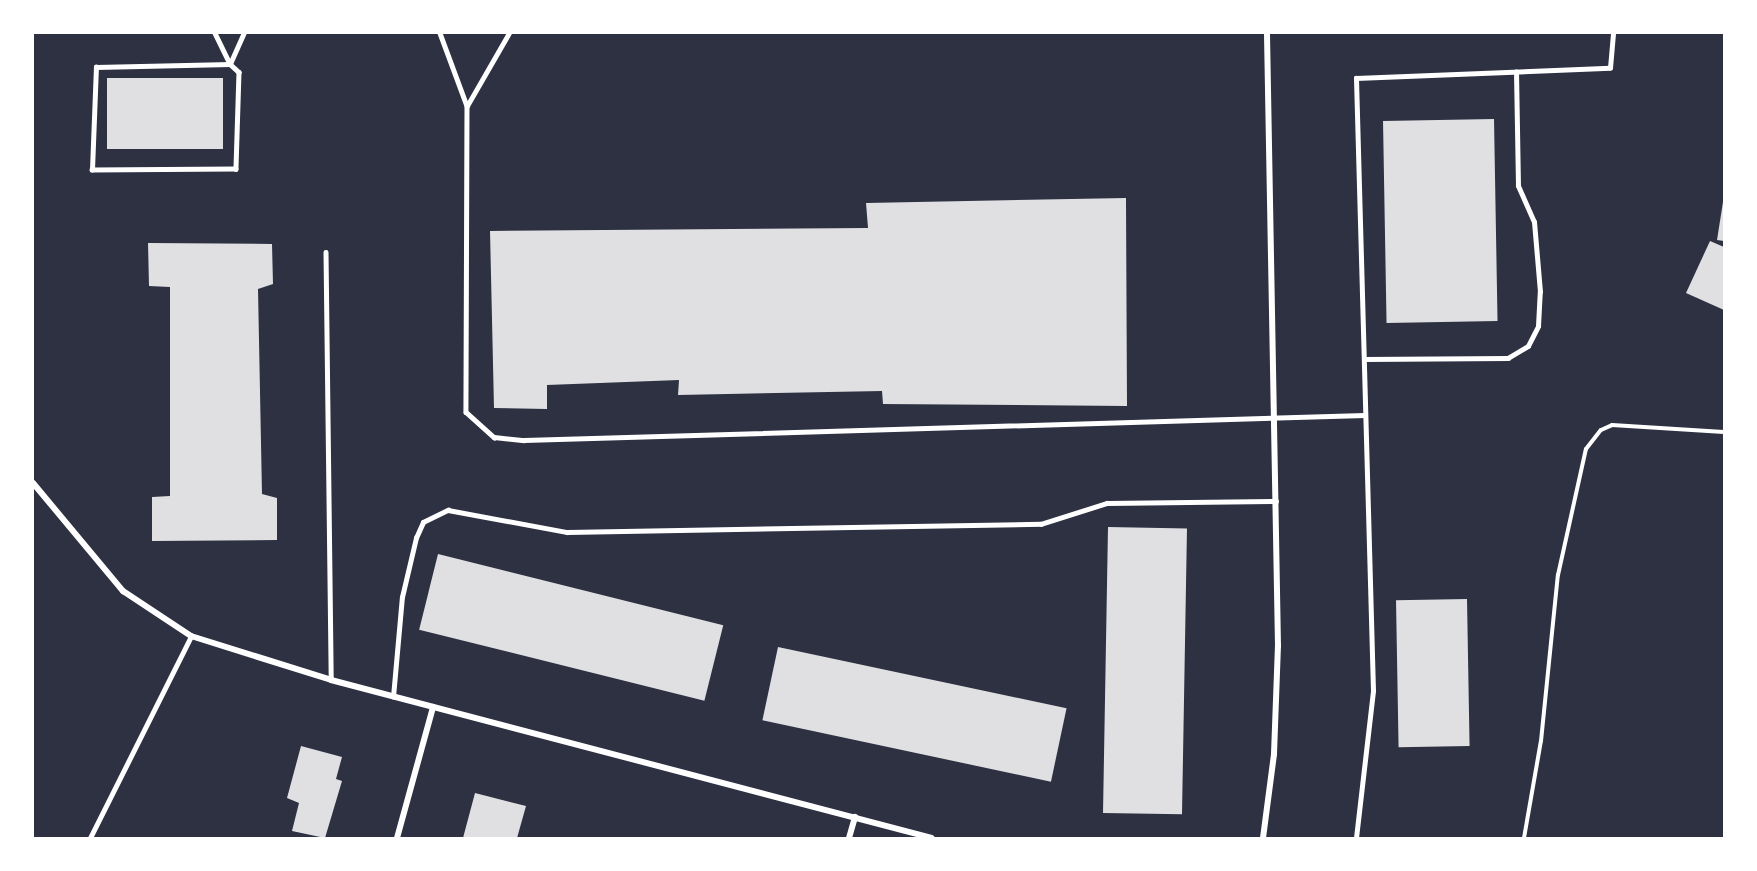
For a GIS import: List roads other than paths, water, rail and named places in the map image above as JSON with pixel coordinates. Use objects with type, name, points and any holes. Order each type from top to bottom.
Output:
[{"type":"street","points":[[1263,838],[1277,707],[1276,501],[1267,33]]},
{"type":"street","points":[[33,483],[123,591],[191,636],[393,697],[932,838]]},
{"type":"street","points":[[397,838],[433,707]]},
{"type":"street","points":[[849,838],[855,818]]},
{"type":"lane","points":[[215,33],[230,64],[239,72],[236,169],[92,170],[96,67],[230,64]]},
{"type":"lane","points":[[230,64],[244,33]]},
{"type":"lane","points":[[440,33],[467,106],[466,412],[494,437],[524,440],[1365,415]]},
{"type":"lane","points":[[467,106],[509,33]]},
{"type":"lane","points":[[1356,838],[1373,691],[1356,78],[1610,69],[1613,33]]},
{"type":"lane","points":[[1364,358],[1508,358],[1528,346],[1538,326],[1540,292],[1534,222],[1518,186],[1516,72]]},
{"type":"lane","points":[[326,252],[331,680]]},
{"type":"lane","points":[[393,697],[402,597],[416,538],[423,522],[448,510],[567,532],[1041,524],[1107,502],[1276,501]]},
{"type":"lane","points":[[90,838],[191,636]]}]
